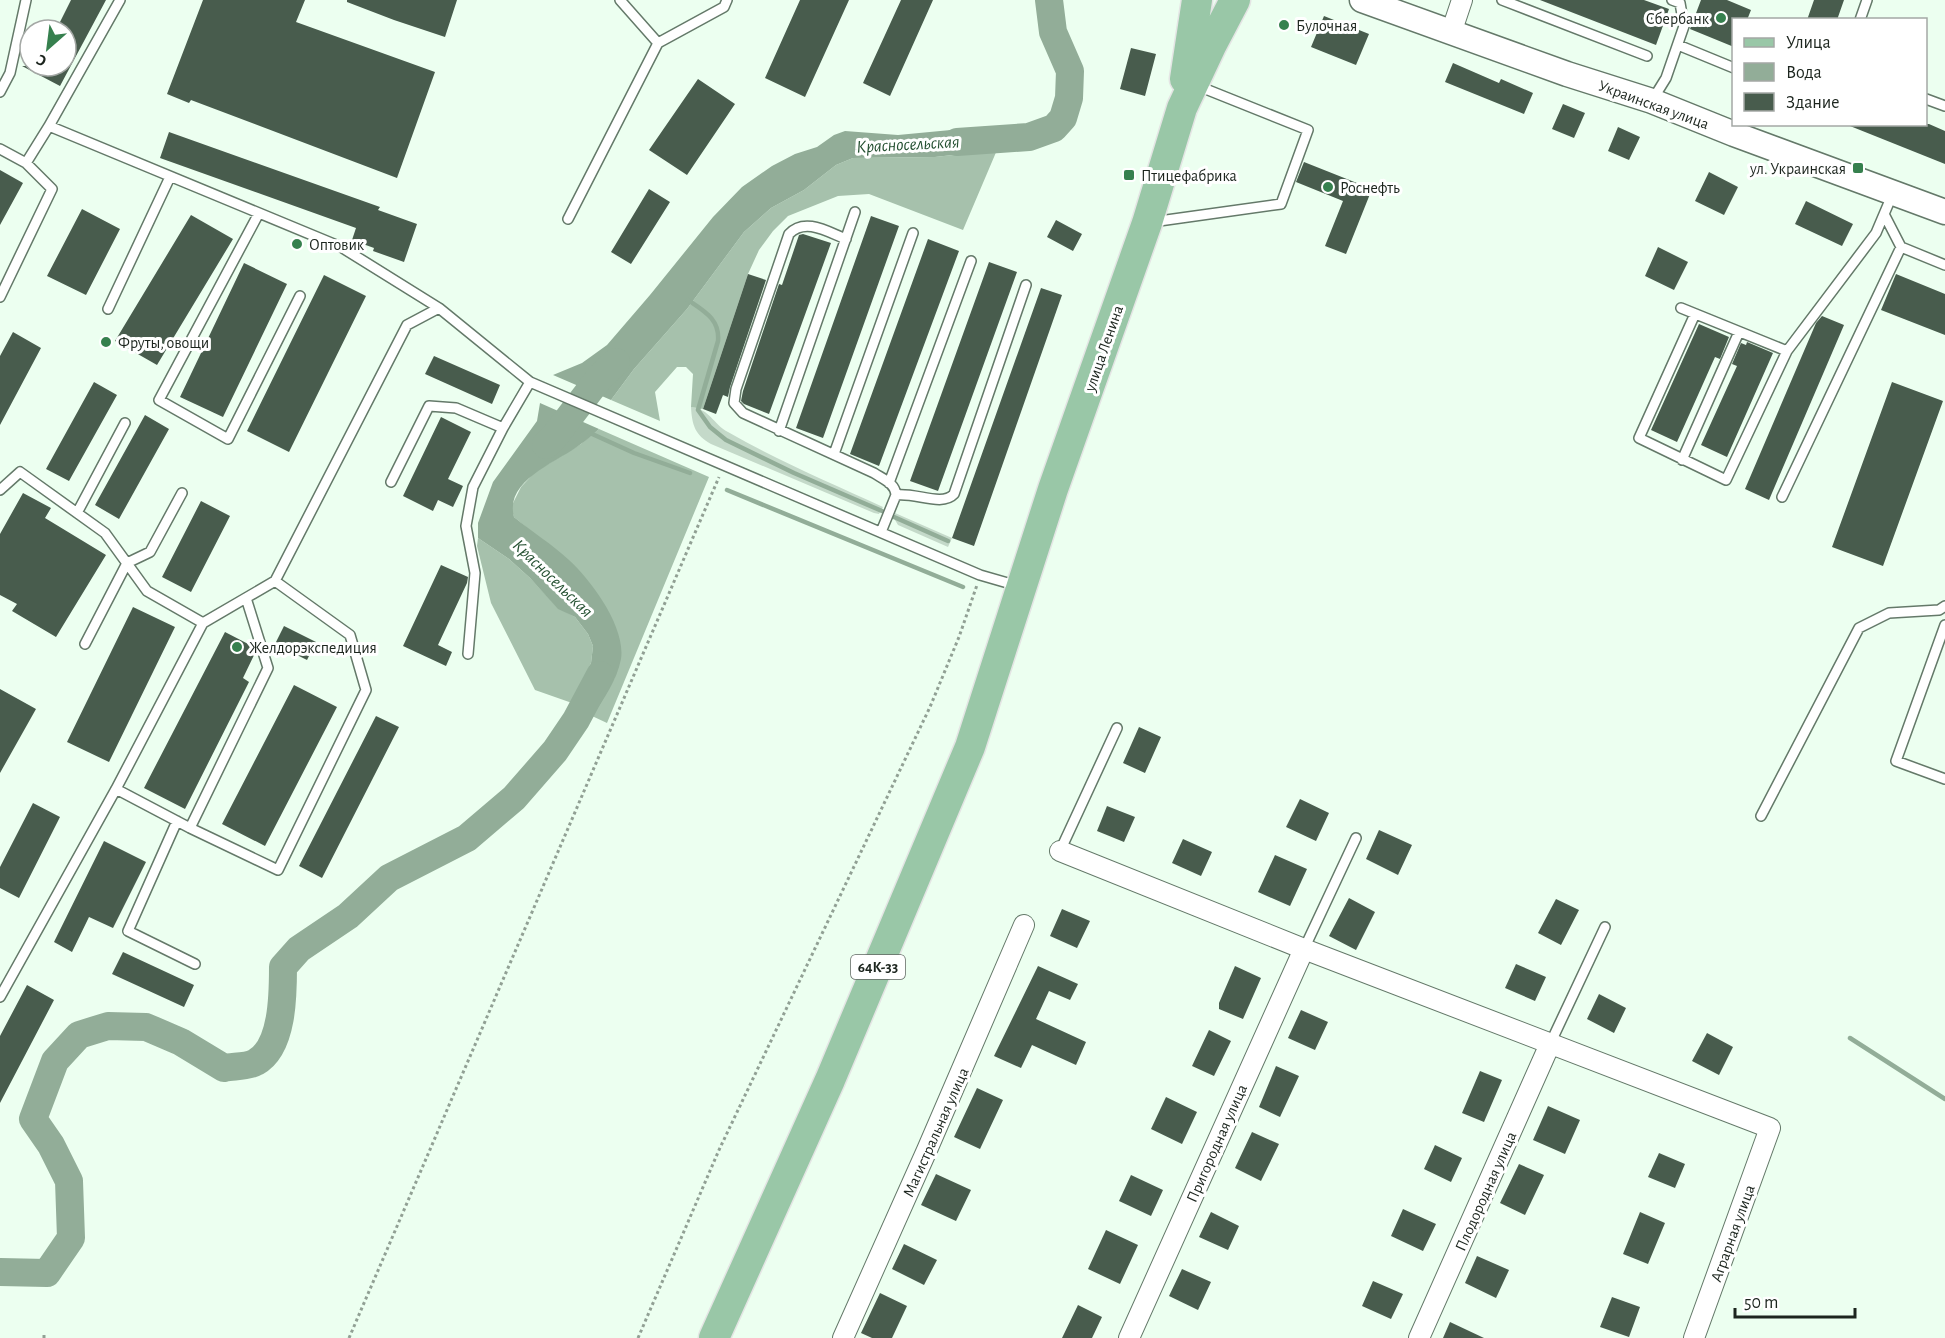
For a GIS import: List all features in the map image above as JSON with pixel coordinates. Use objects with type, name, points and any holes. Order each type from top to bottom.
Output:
[{"type":"main road","name":"улица Ленина","points":[[1187,96],[1197,0]]},
{"type":"main road","name":"улица Ленина","points":[[1023,588],[1053,489],[1147,223],[1187,96],[1235,0]]},
{"type":"main road","name":"64К-33","points":[[714,1338],[830,1080],[970,747],[1023,588]]},
{"type":"street","name":"Украинская улица","points":[[1362,0],[1450,33],[1735,129],[1889,203],[1945,212]]},
{"type":"street","points":[[1450,33],[1462,0]]},
{"type":"street","points":[[1060,851],[1550,1044]]},
{"type":"street","name":"Магистральная улица","points":[[843,1338],[1024,925]]},
{"type":"street","name":"Пригородная улица","points":[[1129,1338],[1304,949]]},
{"type":"street","name":"Аграрная улица","points":[[1550,1044],[1770,1128],[1694,1338]]},
{"type":"street","name":"Плодородная улица","points":[[1419,1338],[1550,1044]]},
{"type":"lane","points":[[0,92],[10,73],[26,0]]},
{"type":"lane","points":[[26,163],[120,0]]},
{"type":"lane","points":[[620,0],[658,43]]},
{"type":"lane","points":[[568,219],[658,43],[724,7],[727,0]]},
{"type":"lane","points":[[1502,0],[1647,56]]},
{"type":"lane","points":[[1653,101],[1666,78],[1684,26],[1680,3],[1672,0]]},
{"type":"lane","points":[[1861,18],[1867,0]]},
{"type":"lane","points":[[1678,45],[1732,67]]},
{"type":"lane","points":[[1147,223],[1281,204],[1308,130],[1187,96]]},
{"type":"lane","points":[[1927,99],[1945,106]]},
{"type":"lane","points":[[49,126],[341,247],[439,308],[530,382],[980,575],[1023,588]]},
{"type":"lane","points":[[0,148],[26,163],[52,189],[0,297]]},
{"type":"lane","points":[[108,309],[170,177]]},
{"type":"lane","points":[[1782,497],[1901,248],[1889,203]]},
{"type":"lane","points":[[1695,314],[1639,438],[1726,480],[1787,351],[1876,233],[1889,203]]},
{"type":"lane","points":[[778,431],[855,212]]},
{"type":"lane","points":[[259,213],[159,400],[228,439],[300,296]]},
{"type":"lane","points":[[846,239],[802,225],[789,234],[734,397],[737,408],[743,413],[778,431],[834,454],[889,483],[896,490],[896,495],[881,532]]},
{"type":"lane","points":[[834,454],[913,233]]},
{"type":"lane","points":[[1901,248],[1945,265]]},
{"type":"lane","points":[[889,483],[971,261]]},
{"type":"lane","points":[[896,495],[915,495],[941,501],[949,499],[954,494],[1026,285]]},
{"type":"lane","points":[[0,997],[116,789],[203,623],[275,581],[407,326],[439,308]]},
{"type":"lane","points":[[1681,308],[1787,351]]},
{"type":"lane","points":[[1682,460],[1739,332]]},
{"type":"lane","points":[[468,654],[475,573],[466,526],[473,487],[530,382]]},
{"type":"lane","points":[[391,482],[429,406],[456,408],[503,428]]},
{"type":"lane","points":[[77,513],[125,423]]},
{"type":"lane","points":[[0,490],[20,472],[105,533],[147,591],[203,623]]},
{"type":"lane","points":[[85,644],[127,563],[150,552],[182,493]]},
{"type":"lane","points":[[116,789],[278,870],[366,690],[350,635],[275,581]]},
{"type":"lane","points":[[190,828],[268,668],[246,598]]},
{"type":"lane","points":[[1761,816],[1859,628],[1889,613],[1939,610],[1945,606]]},
{"type":"lane","points":[[1945,625],[1896,761],[1945,779]]},
{"type":"lane","points":[[1060,851],[1117,728]]},
{"type":"lane","points":[[177,820],[128,931],[195,963]]},
{"type":"lane","points":[[1304,949],[1356,838]]},
{"type":"lane","points":[[1550,1044],[1605,927]]},
{"type":"path","points":[[349,1338],[724,466]]},
{"type":"path","points":[[638,1338],[719,1150],[930,707],[955,648],[980,575]]},
{"type":"shaded area","points":[[997,150],[963,230],[869,194],[838,196],[788,216],[759,250],[748,274],[703,409],[691,407],[693,374],[686,367],[677,367],[655,392],[660,421],[611,400],[634,369],[687,309],[744,232],[771,208],[804,190],[836,165],[853,158],[935,157]]},
{"type":"shaded area","points":[[691,407],[703,411],[723,429],[766,453],[883,507],[879,514],[874,513],[711,444],[695,429]]},
{"type":"shaded area","points":[[599,429],[709,477],[607,723],[592,716],[615,677],[538,537],[514,517],[511,507],[521,487],[535,472],[581,444]]},
{"type":"shaded area","points":[[895,513],[952,538],[948,547],[898,525]]},
{"type":"shaded area","points":[[478,538],[509,559],[558,608],[575,617],[588,634],[593,646],[591,663],[572,703],[535,690],[491,603],[477,546]]},
{"type":"water","points":[[993,126],[997,150],[935,157],[853,158],[836,165],[804,190],[771,208],[744,232],[687,309],[634,369],[611,400],[553,375],[582,363],[607,345],[713,217],[742,187],[772,166],[795,154],[817,147],[834,135],[845,131],[898,135]]},
{"type":"water","points":[[540,403],[599,429],[571,451],[535,473],[517,493],[513,504],[514,517],[578,569],[613,619],[621,646],[621,659],[610,689],[592,716],[572,703],[591,663],[593,646],[588,634],[575,617],[558,609],[509,559],[478,538],[478,523],[493,482],[537,421]]},
{"type":"building","points":[[71,0],[106,0],[78,52],[78,18],[62,18]]},
{"type":"building","points":[[203,0],[305,0],[296,22],[435,72],[397,178],[191,100],[189,103],[167,94]]},
{"type":"building","points":[[347,0],[457,0],[445,37],[394,20],[347,2]]},
{"type":"building","points":[[800,0],[849,0],[805,97],[765,78]]},
{"type":"building","points":[[901,0],[933,0],[890,96],[863,83]]},
{"type":"building","points":[[1540,0],[1644,0],[1669,9],[1656,45]]},
{"type":"building","points":[[1701,0],[1727,0],[1751,10],[1748,18],[1732,18],[1732,46],[1690,29]]},
{"type":"building","points":[[1814,0],[1844,0],[1838,18],[1808,18]]},
{"type":"building","points":[[1324,16],[1369,34],[1356,65],[1311,47]]},
{"type":"building","points":[[1131,48],[1156,54],[1145,96],[1120,89]]},
{"type":"building","points":[[1453,63],[1499,83],[1501,79],[1533,93],[1524,114],[1445,82]]},
{"type":"building","points":[[45,78],[64,78],[60,86]]},
{"type":"building","points":[[698,79],[735,104],[687,175],[649,150]]},
{"type":"building","points":[[1563,104],[1585,113],[1574,138],[1552,129]]},
{"type":"building","points":[[1929,124],[1945,131],[1945,164],[1850,126],[1927,126]]},
{"type":"building","points":[[1618,127],[1640,137],[1629,160],[1608,151]]},
{"type":"building","points":[[169,132],[380,207],[378,210],[417,224],[404,262],[373,251],[374,248],[352,240],[356,228],[160,158]]},
{"type":"building","points":[[1304,162],[1372,189],[1346,254],[1325,246],[1343,201],[1296,182]]},
{"type":"building","points":[[0,170],[23,183],[0,225]]},
{"type":"building","points":[[1709,172],[1738,187],[1724,215],[1695,201]]},
{"type":"building","points":[[649,189],[670,202],[631,264],[611,252]]},
{"type":"building","points":[[1806,201],[1853,224],[1842,246],[1795,224]]},
{"type":"building","points":[[82,209],[120,229],[86,295],[47,276]]},
{"type":"building","points":[[191,215],[233,239],[157,365],[115,341]]},
{"type":"building","points":[[871,216],[899,226],[823,438],[796,428]]},
{"type":"building","points":[[1056,220],[1082,234],[1073,251],[1047,237]]},
{"type":"building","points":[[803,234],[831,243],[769,414],[741,401],[779,284],[782,285],[799,235]]},
{"type":"building","points":[[928,239],[959,251],[879,466],[850,454]]},
{"type":"building","points":[[1658,247],[1688,262],[1674,290],[1645,276]]},
{"type":"building","points":[[989,262],[1017,272],[938,491],[910,481]]},
{"type":"building","points":[[244,263],[287,284],[223,417],[180,397]]},
{"type":"building","points":[[748,274],[766,280],[728,397],[723,395],[716,414],[703,409]]},
{"type":"building","points":[[1896,274],[1945,294],[1945,335],[1881,310]]},
{"type":"building","points":[[324,275],[366,296],[289,452],[247,431]]},
{"type":"building","points":[[1041,288],[1062,295],[974,546],[952,538]]},
{"type":"building","points":[[1822,316],[1844,325],[1769,500],[1745,489],[1816,323]]},
{"type":"building","points":[[1699,324],[1729,337],[1720,359],[1715,357],[1677,442],[1651,430]]},
{"type":"building","points":[[13,332],[41,348],[0,425],[0,356]]},
{"type":"building","points":[[1747,342],[1773,353],[1727,457],[1701,445],[1737,366],[1732,364],[1741,343],[1746,345]]},
{"type":"building","points":[[434,356],[500,385],[492,404],[425,374]]},
{"type":"building","points":[[94,382],[117,395],[69,481],[46,469]]},
{"type":"building","points":[[1892,382],[1943,401],[1883,566],[1832,547]]},
{"type":"building","points":[[145,415],[169,429],[119,519],[95,505]]},
{"type":"building","points":[[441,417],[471,432],[448,479],[463,486],[453,507],[438,500],[433,511],[403,496]]},
{"type":"building","points":[[23,493],[51,508],[45,518],[106,555],[56,637],[12,611],[17,604],[0,595],[0,534]]},
{"type":"building","points":[[201,501],[230,516],[191,592],[162,577]]},
{"type":"building","points":[[441,565],[468,577],[438,645],[452,652],[446,666],[403,646]]},
{"type":"building","points":[[133,607],[175,627],[109,762],[67,742]]},
{"type":"building","points":[[284,626],[316,642],[307,660],[275,644]]},
{"type":"building","points":[[225,632],[254,647],[256,651],[243,678],[249,682],[185,809],[144,788]]},
{"type":"building","points":[[294,685],[337,707],[265,846],[222,824]]},
{"type":"building","points":[[0,689],[36,709],[0,773]]},
{"type":"building","points":[[376,716],[399,727],[322,878],[299,866]]},
{"type":"building","points":[[1139,727],[1161,737],[1145,773],[1123,763]]},
{"type":"building","points":[[1300,799],[1329,813],[1316,841],[1286,827]]},
{"type":"building","points":[[33,803],[60,817],[19,898],[0,888],[0,867]]},
{"type":"building","points":[[1107,806],[1135,817],[1124,842],[1097,831]]},
{"type":"building","points":[[1379,830],[1412,845],[1398,875],[1366,859]]},
{"type":"building","points":[[1183,839],[1212,852],[1201,876],[1172,863]]},
{"type":"building","points":[[104,841],[146,862],[113,928],[89,917],[72,952],[54,942]]},
{"type":"building","points":[[1275,855],[1307,869],[1290,906],[1258,892]]},
{"type":"building","points":[[1349,898],[1375,912],[1356,950],[1329,936]]},
{"type":"building","points":[[1556,899],[1579,910],[1561,945],[1538,933]]},
{"type":"building","points":[[1062,909],[1090,921],[1077,948],[1050,936]]},
{"type":"building","points":[[123,952],[194,985],[184,1007],[112,974]]},
{"type":"building","points":[[1516,964],[1546,977],[1535,1001],[1505,988]]},
{"type":"building","points":[[1038,966],[1078,984],[1070,1000],[1049,991],[1036,1019],[1086,1042],[1076,1065],[1032,1045],[1021,1068],[994,1056]]},
{"type":"building","points":[[1235,966],[1261,978],[1243,1019],[1219,1009],[1219,1003]]},
{"type":"building","points":[[27,985],[54,1000],[0,1103],[0,1036]]},
{"type":"building","points":[[1599,994],[1626,1008],[1614,1033],[1587,1019]]},
{"type":"building","points":[[1301,1010],[1328,1022],[1315,1050],[1288,1038]]},
{"type":"building","points":[[1209,1030],[1231,1041],[1214,1076],[1192,1066]]},
{"type":"building","points":[[1707,1033],[1733,1047],[1719,1075],[1692,1061]]},
{"type":"building","points":[[1276,1066],[1299,1076],[1280,1117],[1259,1107]]},
{"type":"building","points":[[1480,1071],[1502,1080],[1484,1122],[1462,1113]]},
{"type":"building","points":[[977,1088],[1003,1100],[980,1149],[954,1137]]},
{"type":"building","points":[[1166,1097],[1197,1112],[1182,1144],[1151,1129]]},
{"type":"building","points":[[1548,1106],[1580,1120],[1565,1154],[1533,1140]]},
{"type":"building","points":[[1252,1132],[1279,1144],[1261,1181],[1235,1168]]},
{"type":"building","points":[[1435,1145],[1462,1158],[1451,1182],[1424,1169]]},
{"type":"building","points":[[1659,1153],[1685,1164],[1675,1188],[1648,1177]]},
{"type":"building","points":[[1519,1164],[1544,1175],[1525,1215],[1500,1203]]},
{"type":"building","points":[[936,1174],[971,1190],[956,1221],[921,1205]]},
{"type":"building","points":[[1131,1175],[1163,1190],[1151,1216],[1119,1201]]},
{"type":"building","points":[[1403,1209],[1436,1224],[1423,1251],[1391,1236]]},
{"type":"building","points":[[1211,1212],[1239,1226],[1228,1250],[1199,1237]]},
{"type":"building","points":[[1640,1212],[1665,1223],[1648,1264],[1623,1254]]},
{"type":"building","points":[[1106,1230],[1138,1245],[1120,1284],[1088,1269]]},
{"type":"building","points":[[904,1244],[937,1260],[924,1285],[892,1269]]},
{"type":"building","points":[[1477,1256],[1509,1270],[1496,1298],[1465,1283]]},
{"type":"building","points":[[1182,1269],[1211,1282],[1198,1310],[1169,1296]]},
{"type":"building","points":[[1373,1281],[1403,1294],[1391,1319],[1362,1306]]},
{"type":"building","points":[[880,1293],[907,1306],[892,1338],[872,1338],[861,1333]]},
{"type":"building","points":[[1612,1297],[1640,1307],[1629,1337],[1600,1327]]},
{"type":"building","points":[[1078,1305],[1102,1317],[1092,1338],[1062,1338]]},
{"type":"building","points":[[1450,1322],[1484,1338],[1443,1338]]},
{"type":"waterway","name":"Красносельская","points":[[957,142],[1029,137],[1054,128],[1063,118],[1069,98],[1070,71],[1053,32],[1049,0]]},
{"type":"waterway","points":[[688,300],[710,316],[718,333],[718,341],[698,410],[710,427],[726,440],[794,473],[882,511]]},
{"type":"waterway","name":"Красносельская","points":[[546,445],[600,377],[616,362]]},
{"type":"waterway","points":[[590,433],[634,453],[690,473]]},
{"type":"waterway","points":[[727,490],[963,587]]},
{"type":"waterway","points":[[894,517],[948,541]]},
{"type":"waterway","name":"Красносельская","points":[[0,1272],[47,1273],[71,1238],[69,1181],[51,1145],[33,1119],[55,1061],[79,1035],[108,1026],[146,1027],[181,1042],[224,1068],[245,1066],[256,1062],[272,1045],[280,1019],[283,967],[299,949],[348,916],[389,878],[467,838],[514,798],[555,751],[576,720],[600,675]]},
{"type":"waterway","points":[[1850,1038],[1945,1099]]},
{"type":"place","name":"Сбербанк","points":[[1721,18]]},
{"type":"place","name":"Булочная","points":[[1284,25]]},
{"type":"place","name":"ул. Украинская","points":[[1858,168]]},
{"type":"place","name":"Птицефабрика","points":[[1129,175]]},
{"type":"place","name":"Роснефть","points":[[1328,187]]},
{"type":"place","name":"Оптовик","points":[[297,244]]},
{"type":"place","name":"Фруты, овощи","points":[[106,342]]},
{"type":"place","name":"Желдорэкспедиция","points":[[237,647]]}]
